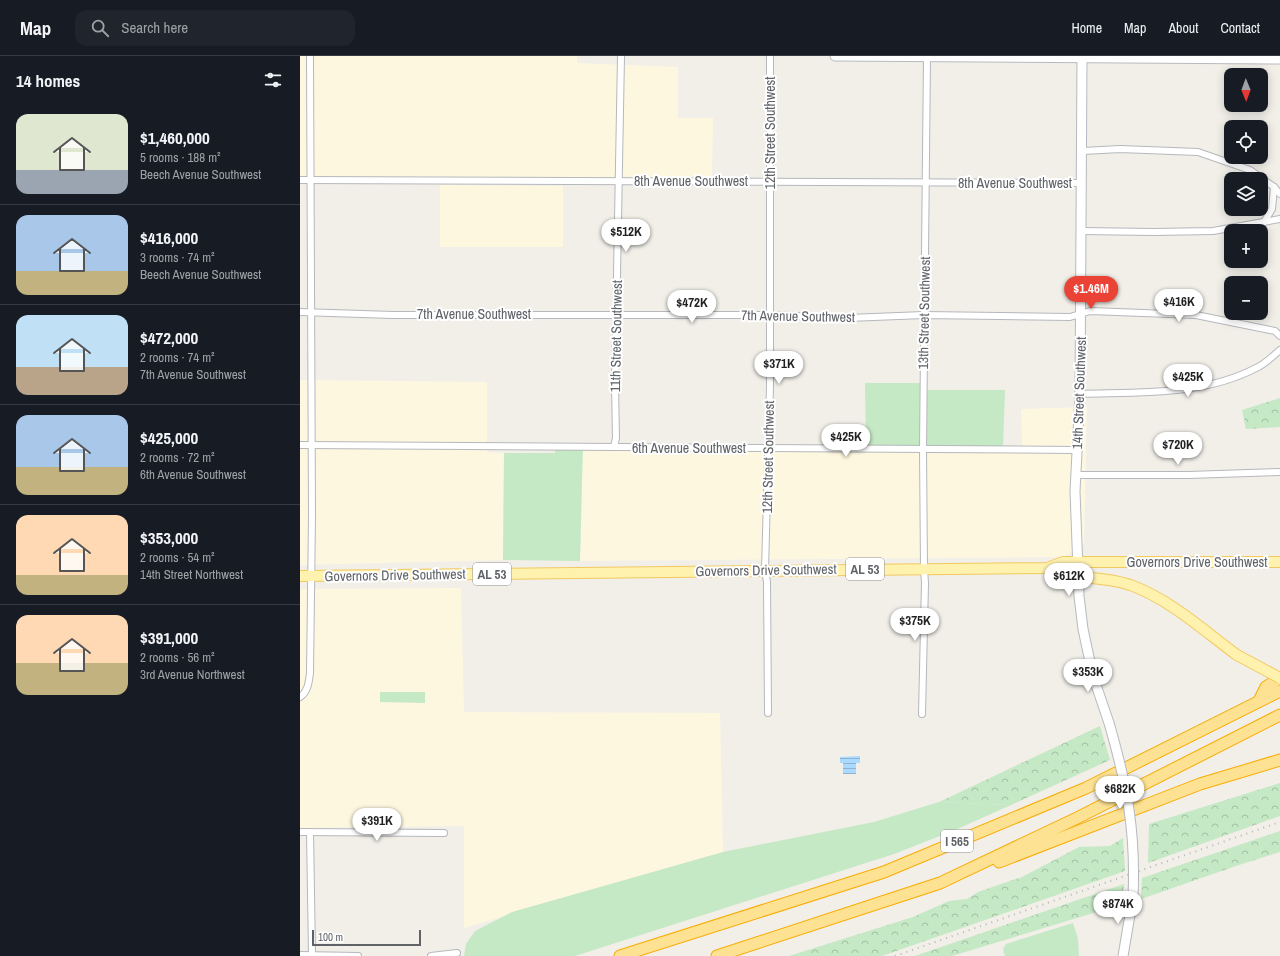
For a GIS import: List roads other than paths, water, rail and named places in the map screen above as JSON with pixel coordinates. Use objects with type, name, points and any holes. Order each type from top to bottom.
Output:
[{"type":"highway","points":[[1259,701],[1266,687],[1280,678]]},
{"type":"highway","name":"I 565","points":[[620,956],[884,872],[1086,788],[1280,691]]},
{"type":"highway","name":"I 565","points":[[717,956],[940,883],[1077,818],[1280,715]]},
{"type":"highway","points":[[940,883],[1032,850],[1200,784],[1280,760]]},
{"type":"main road","name":"Governors Drive Southwest","points":[[305,576],[1047,568],[1063,562],[1280,562]]},
{"type":"main road","name":"AL 53","points":[[1047,568],[1060,575],[1110,580],[1133,586],[1157,597],[1181,612],[1237,655],[1280,678]]},
{"type":"street","points":[[302,696],[308,684],[310,673],[305,576],[311,445],[309,180],[310,56]]},
{"type":"street","name":"11th Street Southwest","points":[[614,447],[616,438],[616,314],[621,56]]},
{"type":"street","name":"12th Street Southwest","points":[[768,713],[767,586],[765,570],[769,448],[770,56]]},
{"type":"street","points":[[835,56],[1228,57],[1280,59]]},
{"type":"street","name":"13th Street Southwest","points":[[922,714],[925,583],[923,450],[927,57]]},
{"type":"street","name":"14th Street Southwest","points":[[1082,57],[1083,151],[1081,183],[1080,394],[1076,475],[1078,562],[1080,576],[1079,596],[1085,644],[1093,676],[1121,765],[1131,815],[1135,862],[1133,897],[1123,956]]},
{"type":"street","points":[[1083,151],[1120,150],[1198,152],[1250,170],[1274,187],[1280,194]]},
{"type":"street","name":"8th Avenue Southwest","points":[[300,180],[618,182],[770,180],[926,183],[1081,183]]},
{"type":"street","points":[[1264,222],[1272,209],[1274,187]]},
{"type":"street","points":[[1081,231],[1213,231],[1280,219]]},
{"type":"street","name":"7th Avenue Southwest","points":[[300,312],[393,315],[769,315],[848,318],[924,315],[1070,317],[1090,311],[1196,315],[1275,331],[1280,336]]},
{"type":"street","points":[[1080,394],[1177,391],[1210,385],[1258,367],[1280,350]]},
{"type":"street","name":"6th Avenue Southwest","points":[[300,445],[1077,450]]},
{"type":"street","points":[[1076,475],[1188,476],[1280,472]]},
{"type":"street","points":[[300,832],[444,833]]},
{"type":"street","points":[[310,832],[312,955]]},
{"type":"street","points":[[431,956],[457,954]]},
{"type":"street","points":[[300,955],[358,956]]},
{"type":"water","points":[[860,756],[860,763],[856,763],[856,774],[843,774],[843,763],[840,763],[840,757]]},
{"type":"railway","points":[[895,956],[1280,822]]}]
